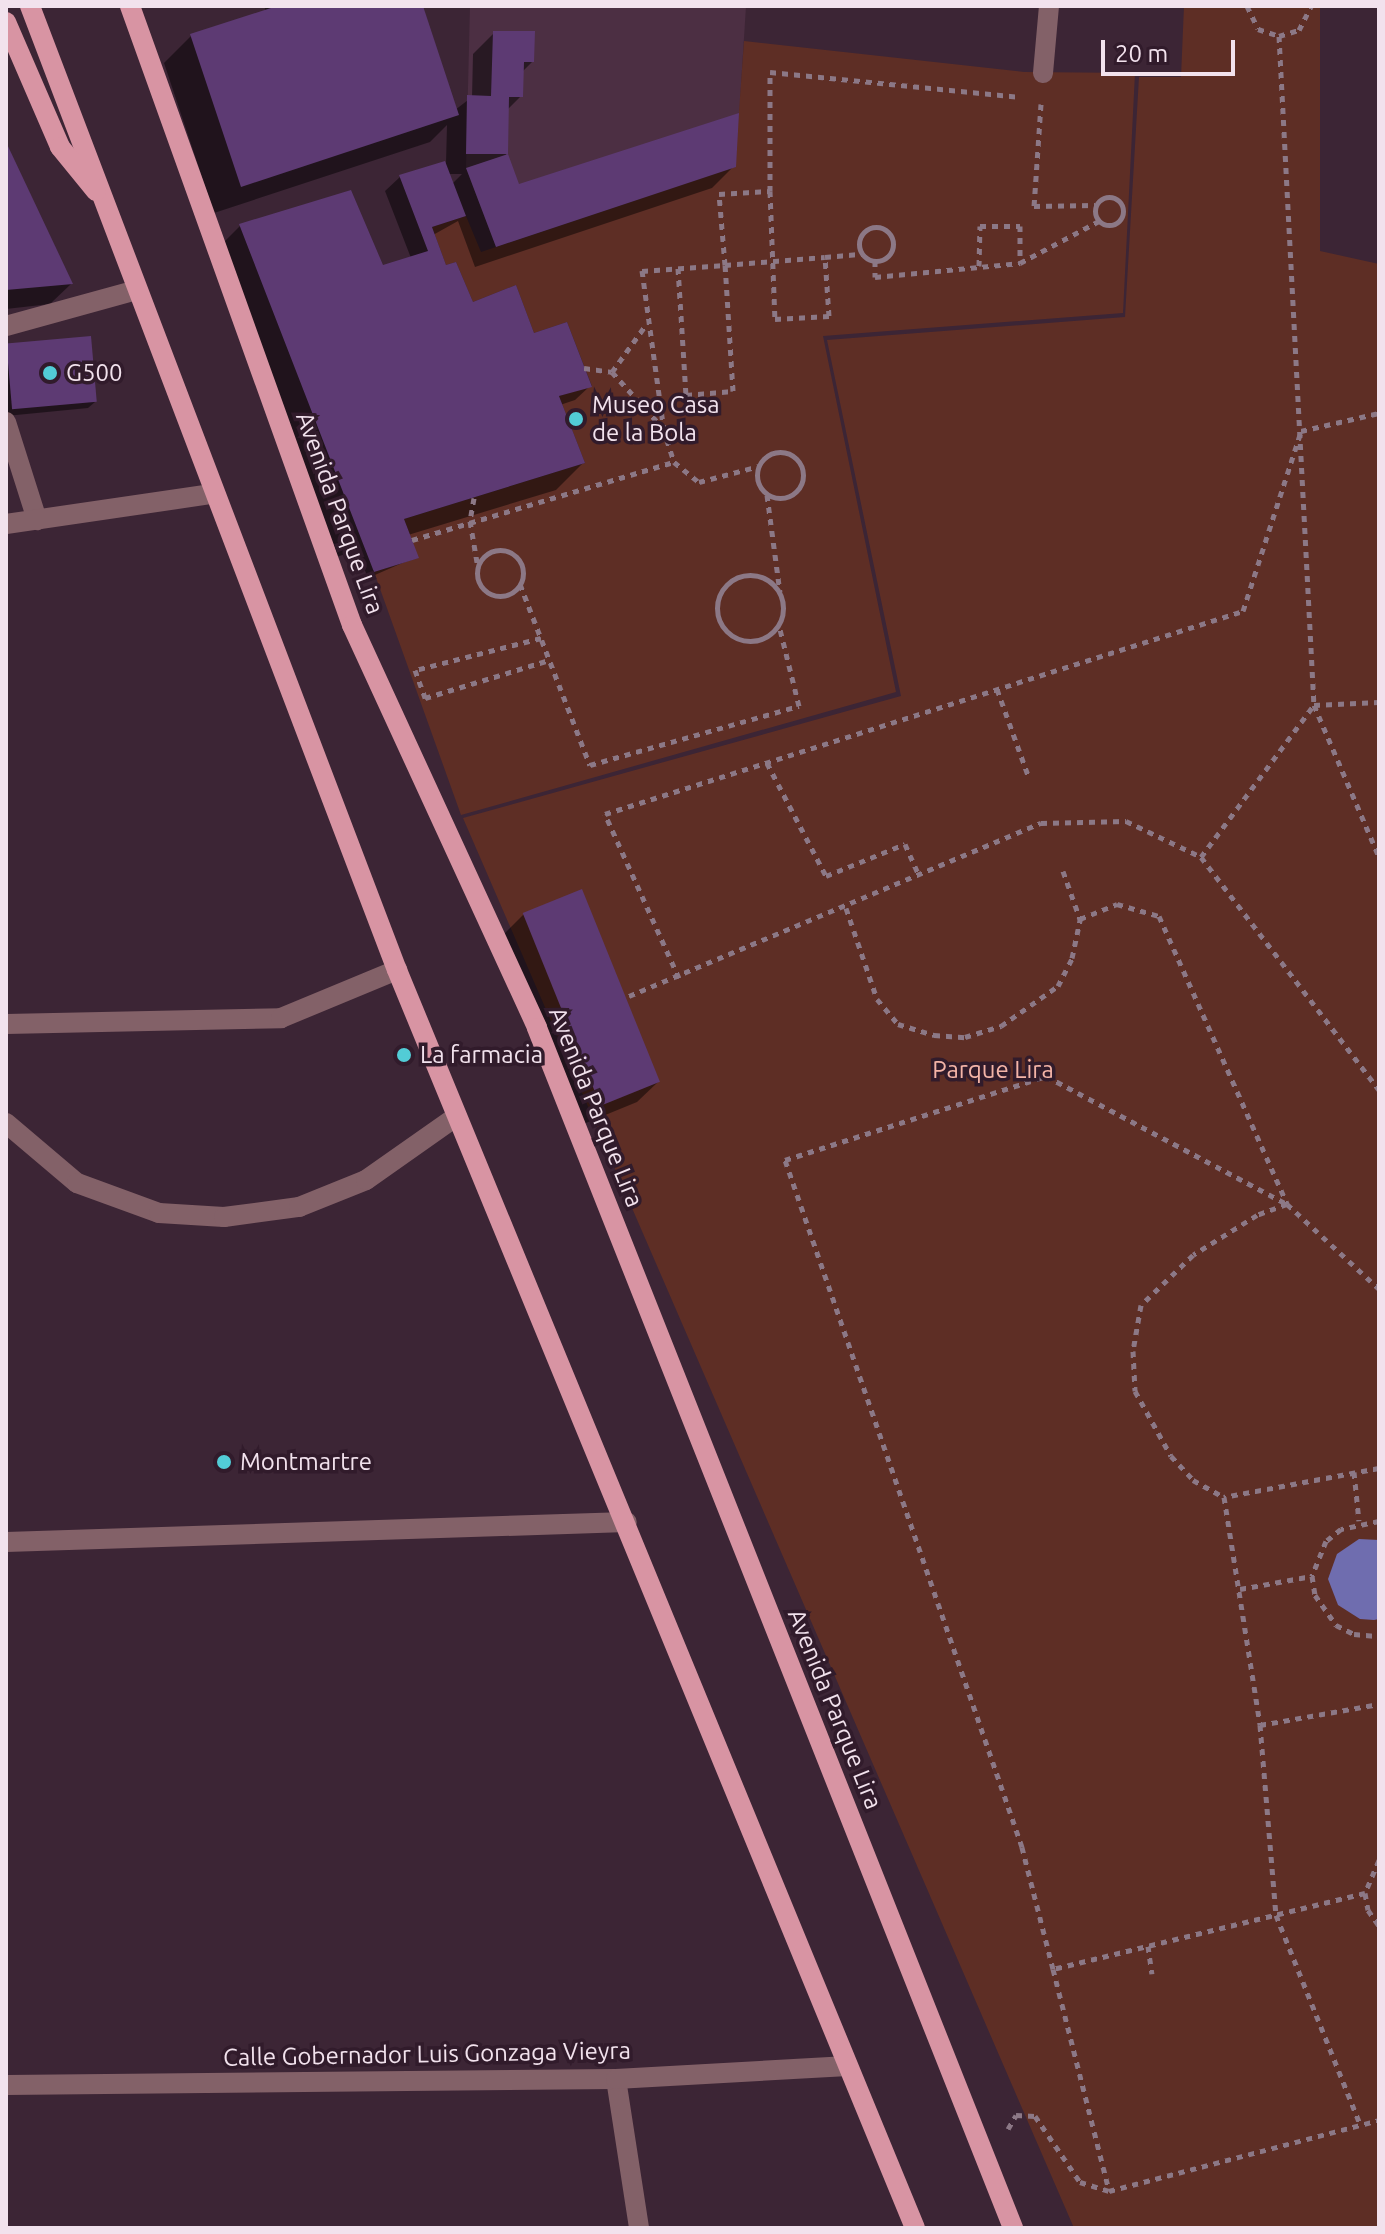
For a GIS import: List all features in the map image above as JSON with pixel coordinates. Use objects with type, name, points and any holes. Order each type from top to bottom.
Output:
[{"type":"main road","name":"Avenida Parque Lira","points":[[130,6],[352,625],[537,1028],[1013,2228]]},
{"type":"main road","points":[[32,10],[212,494],[397,970],[627,1522],[915,2228]]},
{"type":"main road","points":[[6,22],[60,147],[106,203]]},
{"type":"street","points":[[1043,73],[1049,6]]},
{"type":"street","points":[[6,326],[137,290]]},
{"type":"street","points":[[6,422],[37,520]]},
{"type":"street","points":[[6,524],[212,494]]},
{"type":"street","points":[[6,1024],[281,1018],[397,970]]},
{"type":"street","points":[[6,1123],[77,1183],[159,1213],[224,1217],[299,1207],[366,1180],[457,1116]]},
{"type":"street","points":[[6,1542],[627,1522]]},
{"type":"street","name":"Calle Gobernador Luis Gonzaga Vieyra","points":[[6,2085],[616,2079],[848,2066]]},
{"type":"street","points":[[616,2079],[639,2228]]},
{"type":"path","points":[[1247,6],[1258,29],[1279,36],[1299,30],[1311,6]]},
{"type":"path","points":[[1279,36],[1314,705],[1379,857]]},
{"type":"path","points":[[825,257],[829,316],[775,319],[770,191],[770,72],[1041,99],[1034,206],[1095,205],[1109,196],[1123,209],[1113,225],[1099,221],[1020,263],[875,277],[875,261]]},
{"type":"path","points":[[678,268],[686,395],[733,391],[719,194],[770,191]]},
{"type":"path","points":[[1095,205],[1099,221]]},
{"type":"path","points":[[979,266],[980,226],[1020,226],[1020,263]]},
{"type":"path","points":[[862,254],[864,233],[874,228],[885,230],[893,240],[892,251],[875,261]]},
{"type":"path","points":[[767,494],[781,497],[794,493],[803,480],[801,466],[791,455],[777,452],[759,466],[699,482],[674,462],[664,431],[646,325],[642,271],[862,254],[875,261]]},
{"type":"path","points":[[612,372],[646,325]]},
{"type":"path","points":[[584,368],[612,372],[664,431]]},
{"type":"path","points":[[1301,431],[1379,413]]},
{"type":"path","points":[[679,978],[605,814],[1243,611],[1301,431]]},
{"type":"path","points":[[412,540],[674,462]]},
{"type":"path","points":[[478,568],[491,552],[512,553],[523,571],[520,584],[590,765],[799,706],[779,625],[780,593],[767,494],[758,481],[759,466]]},
{"type":"path","points":[[474,498],[470,521],[480,584],[492,593],[507,594],[520,584]]},
{"type":"path","points":[[779,625],[762,639],[740,640],[723,628],[716,607],[723,586],[742,575],[765,577],[780,593]]},
{"type":"path","points":[[541,638],[415,670],[425,698],[549,660]]},
{"type":"path","points":[[997,689],[1029,778]]},
{"type":"path","points":[[1314,705],[1379,702]]},
{"type":"path","points":[[1201,857],[1314,705]]},
{"type":"path","points":[[767,763],[826,876],[905,844],[919,876]]},
{"type":"path","points":[[629,996],[846,908],[1041,823],[1126,821],[1201,857],[1379,1090]]},
{"type":"path","points":[[846,908],[877,999],[898,1024],[965,1037],[1001,1026],[1058,986],[1072,958],[1080,919],[1063,871]]},
{"type":"path","points":[[1080,919],[1117,904],[1159,916],[1287,1204]]},
{"type":"path","points":[[1109,2191],[1022,1847],[785,1160],[1046,1076],[1287,1204],[1379,1289]]},
{"type":"path","points":[[1287,1204],[1257,1215],[1193,1255],[1141,1305],[1133,1351],[1135,1391],[1171,1456],[1193,1480],[1224,1497],[1379,1468]]},
{"type":"path","points":[[1354,1472],[1359,1521]]},
{"type":"path","points":[[1224,1497],[1260,1725],[1276,1915],[1360,2124]]},
{"type":"path","points":[[1379,1521],[1359,1521],[1326,1541],[1312,1576],[1315,1595],[1336,1625],[1354,1634],[1379,1636]]},
{"type":"path","points":[[1240,1589],[1312,1576]]},
{"type":"path","points":[[1260,1725],[1379,1704]]},
{"type":"path","points":[[1379,1860],[1365,1893],[1379,1926]]},
{"type":"path","points":[[1053,1969],[1365,1893]]},
{"type":"path","points":[[1148,1946],[1152,1974]]},
{"type":"path","points":[[1010,2145],[1007,2132],[1016,2115],[1035,2116],[1080,2182],[1109,2191],[1379,2120]]},
{"type":"shaded area","points":[[470,6],[746,6],[736,167],[496,247],[466,168]]},
{"type":"shaded area","points":[[1359,1539],[1379,1540],[1379,1619],[1360,1619],[1338,1605],[1328,1579],[1337,1554]]},
{"type":"green space","name":"Parque Lira","points":[[1184,6],[1320,6],[1320,251],[1379,264],[1379,2228],[1074,2228],[463,818],[901,696],[827,340],[1125,317],[1139,77],[1181,77]]},
{"type":"green space","points":[[744,41],[1024,72],[1135,73],[1123,313],[823,336],[896,692],[461,815],[374,572],[418,558],[404,519],[585,463],[559,396],[592,386],[567,322],[534,333],[516,285],[473,302],[456,262],[446,265],[432,227],[466,216],[481,252],[735,167]]},
{"type":"building","points":[[277,6],[423,6],[459,115],[241,187],[190,34]]},
{"type":"building","points":[[493,31],[535,31],[534,62],[524,62],[523,97],[509,97],[508,154],[466,154],[467,95],[491,96]]},
{"type":"building","points":[[739,113],[736,167],[496,247],[466,168],[508,154],[519,184]]},
{"type":"building","points":[[6,142],[73,284],[6,290]]},
{"type":"building","points":[[445,161],[466,216],[432,227],[446,265],[456,262],[473,302],[516,285],[534,333],[567,322],[592,387],[559,396],[585,463],[404,519],[419,558],[374,572],[239,224],[351,190],[383,265],[428,251],[399,175]]},
{"type":"building","name":"G500","points":[[91,336],[97,402],[12,409],[6,343]]},
{"type":"building","points":[[582,889],[660,1082],[601,1106],[523,913]]},
{"type":"place","name":"G500","points":[[50,373]]},
{"type":"place","name":"Museo Casa de la Bola","points":[[576,419]]},
{"type":"place","name":"La farmacia","points":[[404,1055]]},
{"type":"place","name":"Montmartre","points":[[224,1462]]}]
